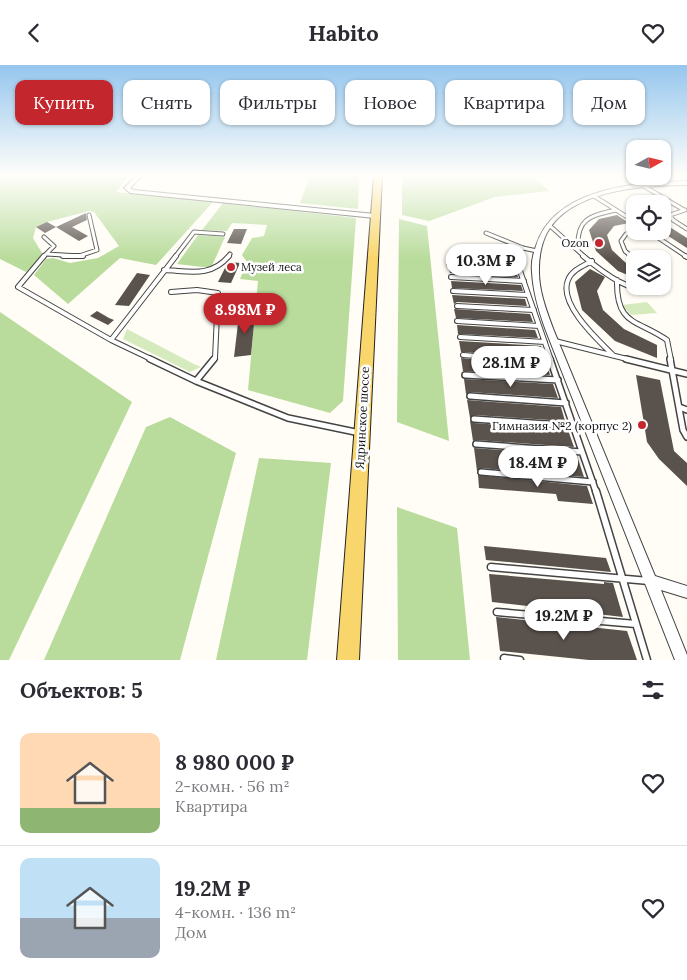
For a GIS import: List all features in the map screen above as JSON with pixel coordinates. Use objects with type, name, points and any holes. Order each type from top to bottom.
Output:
[{"type":"main road","name":"Ядринское шоссе","points":[[348,660],[376,204]]},
{"type":"street","points":[[251,204],[375,216]]},
{"type":"street","points":[[577,204],[549,225],[537,251],[536,271],[541,298],[555,341],[603,465],[682,660]]},
{"type":"street","points":[[651,581],[687,592]]},
{"type":"lane","points":[[606,204],[626,217]]},
{"type":"lane","points":[[686,209],[670,215],[673,220],[687,229]]},
{"type":"lane","points":[[578,250],[577,232],[581,224],[591,217],[616,210]]},
{"type":"lane","points":[[47,254],[70,257],[88,254],[97,250],[90,215]]},
{"type":"lane","points":[[549,225],[592,261],[617,280],[626,284]]},
{"type":"lane","points":[[111,340],[194,231],[223,234]]},
{"type":"lane","points":[[486,233],[523,248],[537,251]]},
{"type":"lane","points":[[626,234],[621,241],[626,252]]},
{"type":"lane","points":[[44,237],[54,243],[52,249],[28,273],[18,287],[111,340],[196,381],[288,417],[362,433]]},
{"type":"lane","points":[[662,240],[687,257]]},
{"type":"lane","points":[[523,248],[516,253],[519,268],[574,426],[647,660]]},
{"type":"lane","points":[[164,270],[206,272],[220,266],[230,254]]},
{"type":"lane","points":[[592,261],[576,268],[569,275],[566,284],[567,296],[581,320],[614,356]]},
{"type":"lane","points":[[449,264],[519,268]]},
{"type":"lane","points":[[451,277],[524,281]]},
{"type":"lane","points":[[617,280],[617,305],[629,319],[666,339],[683,430],[687,437]]},
{"type":"lane","points":[[170,291],[197,290],[218,293],[215,358],[196,381]]},
{"type":"lane","points":[[454,291],[528,295]]},
{"type":"lane","points":[[456,306],[534,310]]},
{"type":"lane","points":[[457,321],[539,326]]},
{"type":"lane","points":[[460,337],[545,342]]},
{"type":"lane","points":[[555,341],[687,374]]},
{"type":"lane","points":[[463,355],[551,362]]},
{"type":"lane","points":[[465,375],[558,380]]},
{"type":"lane","points":[[470,396],[566,403]]},
{"type":"lane","points":[[680,407],[687,409]]},
{"type":"lane","points":[[474,419],[574,426]]},
{"type":"lane","points":[[476,444],[582,452]]},
{"type":"lane","points":[[481,472],[592,482]]},
{"type":"lane","points":[[491,567],[651,581]]},
{"type":"lane","points":[[498,611],[636,624]]},
{"type":"lane","points":[[504,658],[520,660]]},
{"type":"green space","points":[[0,204],[211,204],[156,265],[120,258],[68,304],[34,275],[46,259],[53,258],[70,263],[98,258],[119,246],[94,212],[89,211],[47,222],[36,227],[33,238],[42,253],[39,260],[26,272],[0,259]]},
{"type":"green space","points":[[222,204],[356,218],[343,401],[330,413],[248,390],[258,281],[240,279],[247,262],[242,255],[252,238],[264,236],[267,225],[232,223],[227,231],[202,230]]},
{"type":"green space","points":[[307,204],[358,204],[358,209]]},
{"type":"green space","points":[[402,204],[476,204],[429,221],[402,215]]},
{"type":"green space","points":[[399,219],[427,226],[449,441],[397,422]]},
{"type":"green space","points":[[198,235],[225,237],[211,268],[177,264]]},
{"type":"green space","points":[[647,302],[657,313],[631,315],[622,305]]},
{"type":"green space","points":[[0,312],[132,402],[9,660],[0,660]]},
{"type":"green space","points":[[127,329],[201,367],[190,372],[123,339]]},
{"type":"green space","points":[[170,417],[236,453],[180,660],[44,660],[146,427]]},
{"type":"green space","points":[[259,458],[331,463],[307,660],[216,660]]},
{"type":"green space","points":[[397,507],[457,528],[470,660],[398,660]]},
{"type":"building","points":[[86,213],[87,220],[72,227],[88,236],[79,241],[56,227]]},
{"type":"building","points":[[617,215],[626,221],[626,224],[614,226],[607,235],[612,250],[626,263],[626,274],[618,271],[596,251],[589,230],[599,219]]},
{"type":"building","points":[[47,222],[56,227],[45,233],[36,227]]},
{"type":"building","points":[[671,228],[687,238],[687,248],[671,238]]},
{"type":"building","points":[[234,229],[247,229],[241,244],[227,243]]},
{"type":"building","points":[[500,251],[508,251],[513,264],[448,260],[504,261]]},
{"type":"building","points":[[228,262],[240,263],[231,283],[218,282]]},
{"type":"building","points":[[449,268],[516,272],[518,277],[450,273]]},
{"type":"building","points":[[590,269],[605,277],[597,291],[603,310],[624,329],[657,345],[657,358],[615,341],[582,310],[575,282]]},
{"type":"building","points":[[137,273],[150,275],[129,306],[115,305]]},
{"type":"building","points":[[451,281],[521,285],[523,291],[452,288]]},
{"type":"building","points":[[452,295],[525,299],[527,306],[457,302],[454,304]]},
{"type":"building","points":[[454,309],[530,314],[533,322],[456,318]]},
{"type":"building","points":[[97,311],[114,320],[108,325],[90,316]]},
{"type":"building","points":[[255,314],[251,355],[234,357],[239,315]]},
{"type":"building","points":[[457,325],[535,330],[538,338],[458,334]]},
{"type":"building","points":[[459,341],[541,346],[544,357],[461,352]]},
{"type":"building","points":[[461,358],[547,366],[550,375],[463,371]]},
{"type":"building","points":[[636,375],[660,380],[674,451],[687,463],[687,486],[659,459],[647,442]]},
{"type":"building","points":[[464,379],[553,384],[558,398],[470,392],[466,394]]},
{"type":"building","points":[[467,400],[561,407],[565,421],[474,415],[470,418]]},
{"type":"building","points":[[470,421],[474,423],[568,430],[574,447],[473,441]]},
{"type":"building","points":[[474,448],[577,456],[584,477],[481,468],[477,471]]},
{"type":"building","points":[[478,475],[587,486],[593,504],[558,501],[556,494],[479,488]]},
{"type":"building","points":[[484,546],[606,558],[611,572],[486,560]]},
{"type":"building","points":[[489,574],[604,584],[604,582],[613,583],[623,617],[492,602]]},
{"type":"building","points":[[496,617],[627,631],[637,660],[589,660],[500,651]]},
{"type":"place","name":"Ozon","points":[[599,243]]},
{"type":"place","name":"Музей леса","points":[[231,267]]},
{"type":"place","name":"Гимназия №2 (корпус 2)","points":[[642,425]]}]
